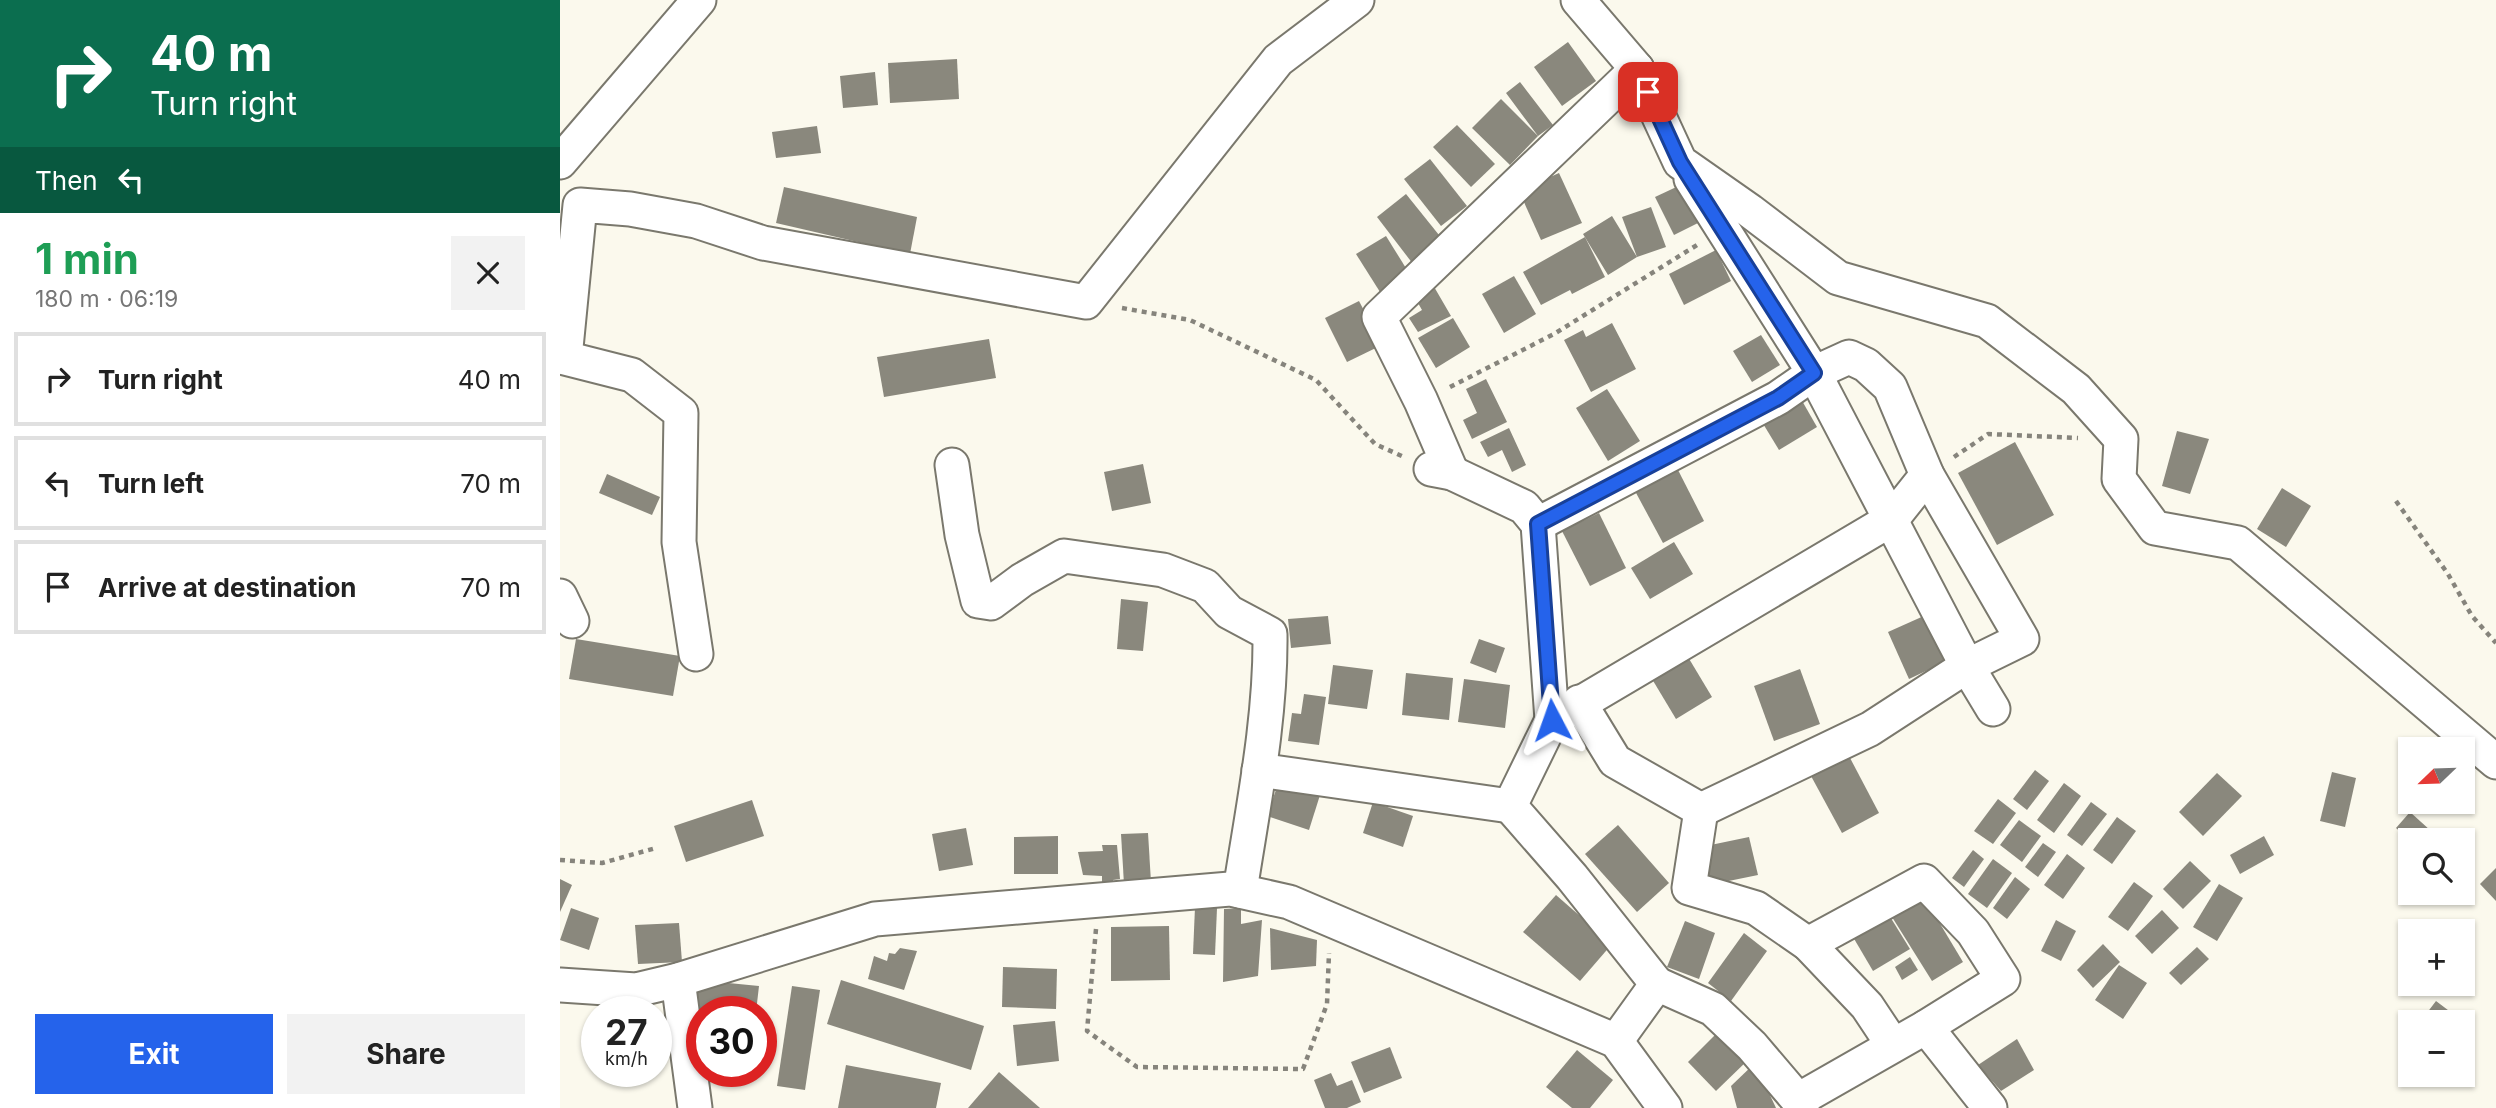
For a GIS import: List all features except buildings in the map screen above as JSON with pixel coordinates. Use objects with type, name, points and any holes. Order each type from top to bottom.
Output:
[{"type":"street","points":[[560,162],[699,0]]},
{"type":"street","points":[[696,654],[679,542],[681,413],[632,375],[562,368],[570,203],[630,209],[696,221],[763,243],[1086,302],[1278,60],[1357,0]]},
{"type":"street","points":[[1578,0],[1637,69],[1680,162],[1814,373],[1967,666],[1993,709]]},
{"type":"street","points":[[1637,69],[1379,317],[1421,401],[1440,471],[1524,507],[1538,524],[1565,711],[1615,761],[1701,810]]},
{"type":"street","points":[[1680,162],[1838,278],[1987,321],[2076,389],[2121,439],[2119,479],[2155,528],[2238,543],[2496,762]]},
{"type":"street","points":[[1538,524],[1778,398],[1814,373],[1849,357],[1866,365],[1890,387],[1927,475],[2022,639],[1967,666],[1870,729],[1701,810]]},
{"type":"street","points":[[952,465],[962,536],[978,601],[991,603],[1022,580],[1064,555],[1163,570],[1205,586],[1229,612],[1270,634],[1270,665],[1259,771],[1240,891]]},
{"type":"street","points":[[1510,806],[1565,711],[1892,519],[1927,475]]},
{"type":"street","points":[[1259,771],[1510,806],[1572,877],[1657,984],[1713,1009],[1752,1046],[1800,1104],[2003,979],[1973,932],[1924,881],[1808,944]]},
{"type":"street","points":[[1701,810],[1689,888],[1756,908],[1808,944],[1867,1006],[1893,1045]]},
{"type":"street","points":[[560,985],[636,990],[678,980],[875,919],[1240,891],[1289,902],[1330,922],[1616,1041],[1665,1108]]},
{"type":"street","points":[[678,980],[695,1108]]},
{"type":"street","points":[[1616,1041],[1657,984]]},
{"type":"street","points":[[1926,1027],[1990,1108]]},
{"type":"path","points":[[1421,401],[1554,334],[1694,247],[1725,231]]},
{"type":"path","points":[[1086,302],[1190,320],[1269,356],[1316,380],[1375,443],[1440,471]]},
{"type":"path","points":[[1927,475],[1988,434],[2121,439]]},
{"type":"path","points":[[2396,501],[2448,574],[2472,616],[2496,643]]},
{"type":"path","points":[[560,860],[601,863],[656,848]]},
{"type":"path","points":[[1098,901],[1087,1031],[1137,1067],[1303,1069],[1327,1004],[1330,922]]},
{"type":"route","points":[[1552,720],[1538,524],[1778,398],[1814,373],[1680,162],[1648,92]]}]
